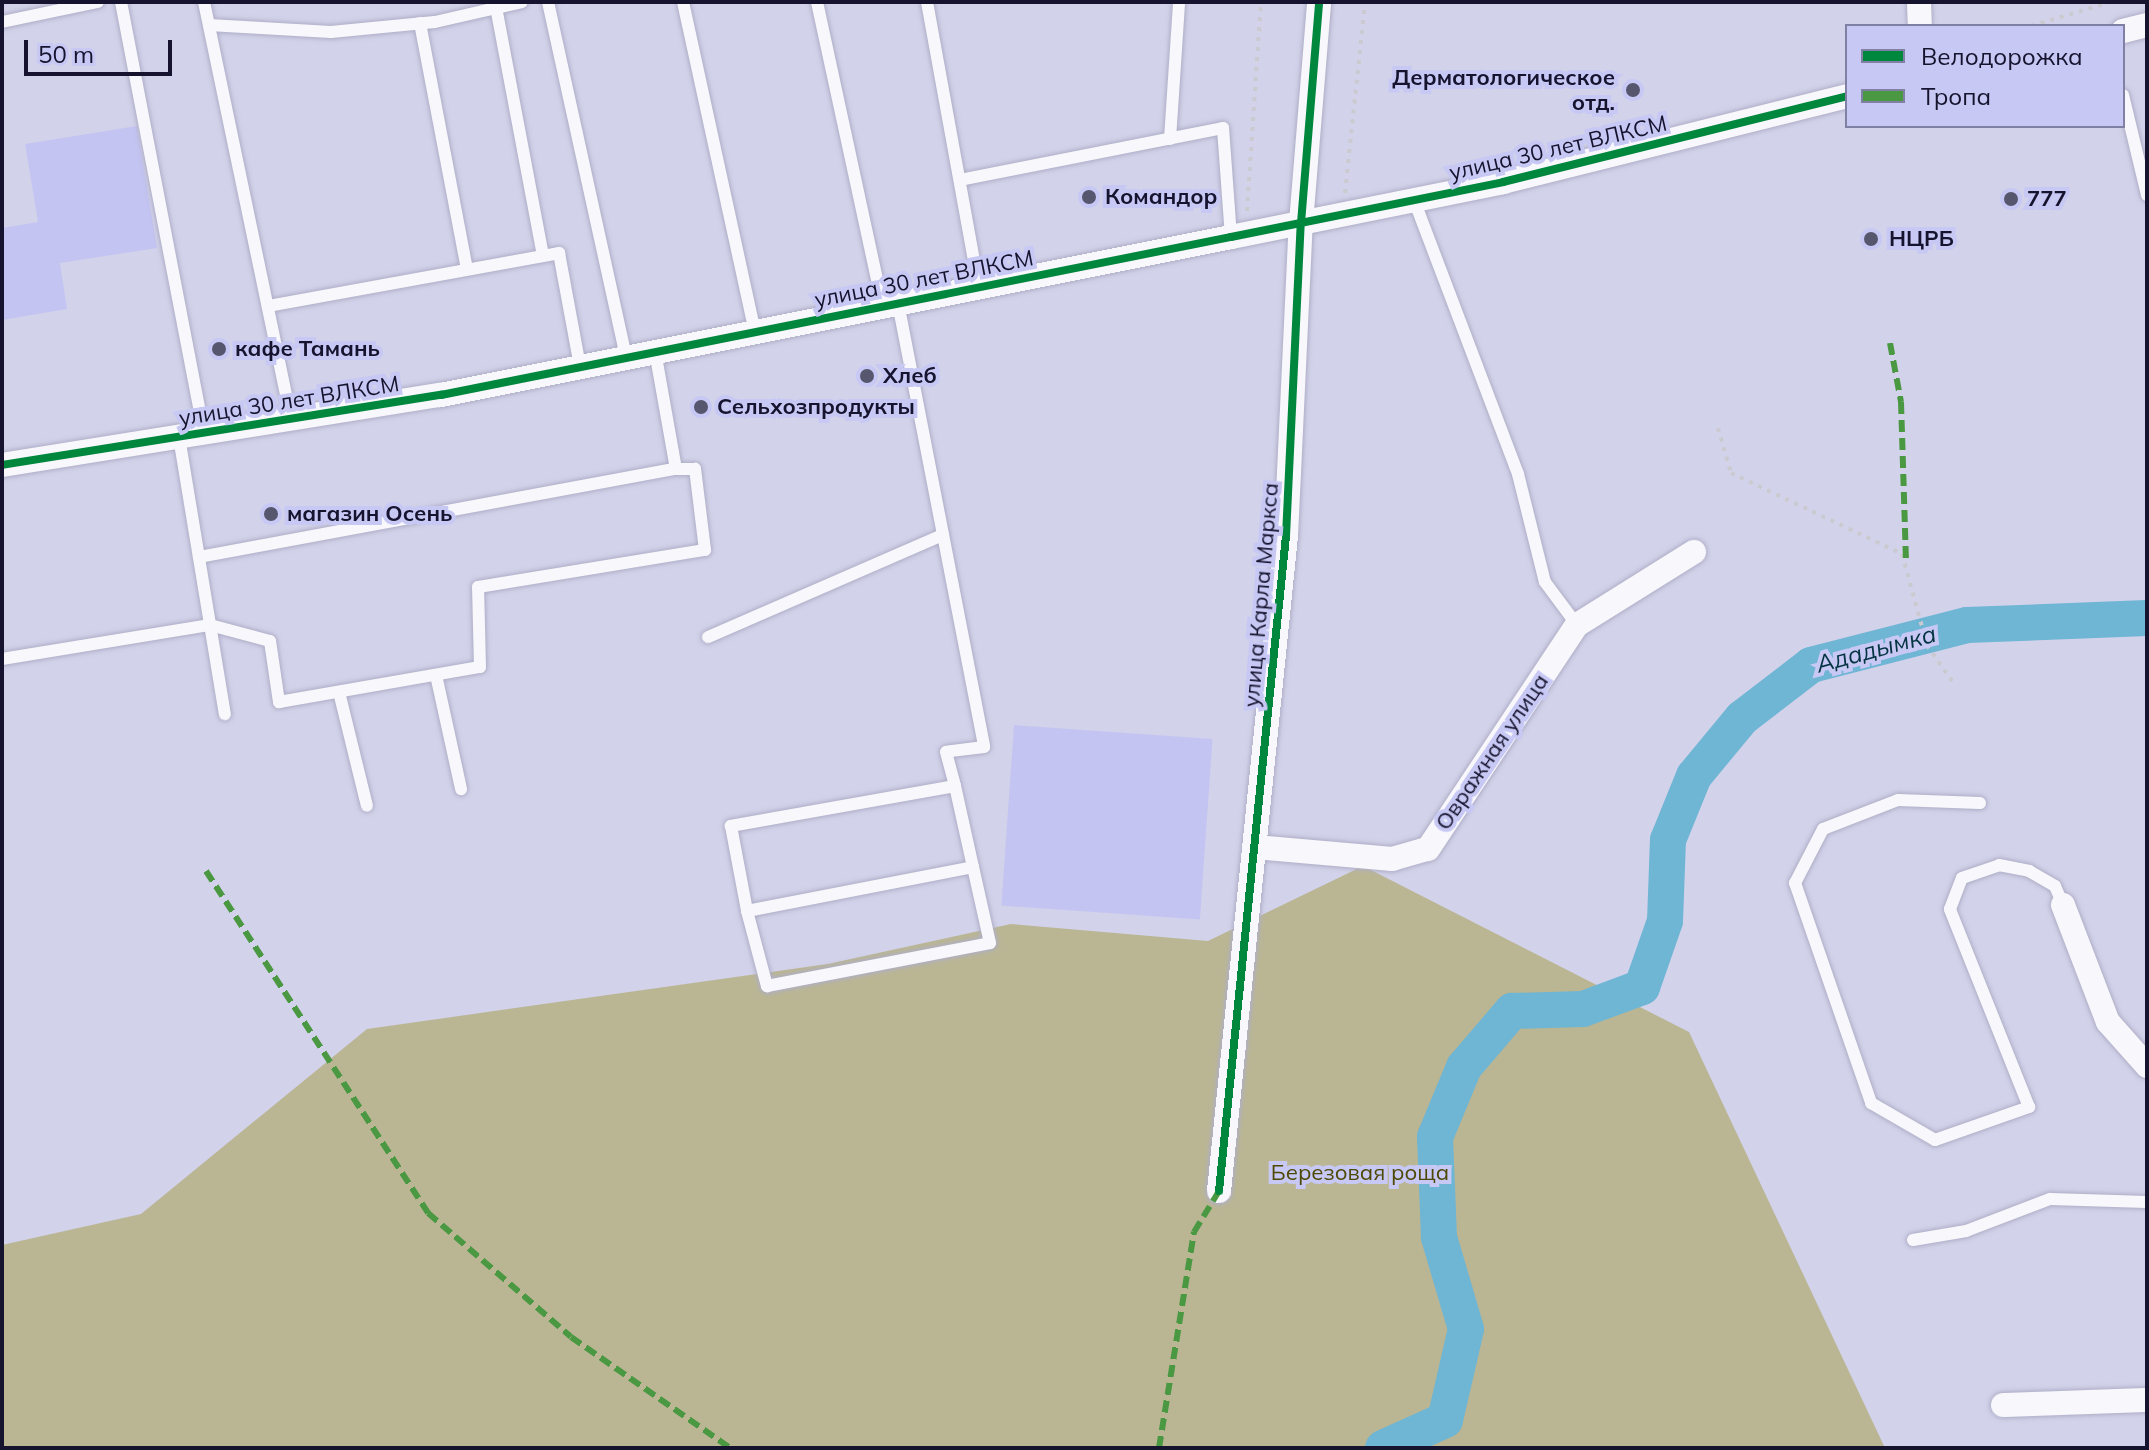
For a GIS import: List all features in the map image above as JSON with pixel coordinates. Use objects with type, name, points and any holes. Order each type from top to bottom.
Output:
[{"type":"street","name":"улица Карла Маркса","points":[[1219,1191],[1286,536],[1301,223],[1319,2]]},
{"type":"street","points":[[1919,2],[1920,24]]},
{"type":"street","points":[[2125,30],[2147,25]]},
{"type":"street","name":"улица 30 лет ВЛКСМ","points":[[2,465],[291,419],[580,366],[1240,236],[1414,200],[1845,96]]},
{"type":"street","name":"Овражная улица","points":[[1255,847],[1392,859],[1428,849],[1577,625],[1694,552]]},
{"type":"street","points":[[2063,905],[2108,1022],[2147,1066]]},
{"type":"street","points":[[2003,1405],[2147,1400]]},
{"type":"lane","points":[[2,22],[98,2]]},
{"type":"lane","points":[[121,2],[204,433]]},
{"type":"lane","points":[[204,2],[291,419]]},
{"type":"lane","points":[[209,25],[331,32],[420,23],[522,2]]},
{"type":"lane","points":[[548,2],[626,357]]},
{"type":"lane","points":[[683,2],[755,331]]},
{"type":"lane","points":[[817,2],[943,535],[984,747],[946,752],[955,786],[990,943],[767,986],[747,911],[731,826],[955,786]]},
{"type":"lane","points":[[927,2],[979,287]]},
{"type":"lane","points":[[1170,139],[1179,2]]},
{"type":"lane","points":[[496,7],[543,255]]},
{"type":"lane","points":[[420,23],[467,269]]},
{"type":"lane","points":[[2125,103],[2147,195]]},
{"type":"lane","points":[[960,180],[1223,128],[1240,236]]},
{"type":"lane","points":[[1414,200],[1518,474],[1545,582],[1577,625]]},
{"type":"lane","points":[[268,306],[559,253],[580,366]]},
{"type":"lane","points":[[655,351],[676,469]]},
{"type":"lane","points":[[179,437],[225,714]]},
{"type":"lane","points":[[2,659],[210,625],[270,641],[279,702],[480,667],[478,587],[705,550],[695,469],[676,469],[199,557]]},
{"type":"lane","points":[[708,637],[943,535]]},
{"type":"lane","points":[[436,675],[461,789]]},
{"type":"lane","points":[[339,692],[367,806]]},
{"type":"lane","points":[[1980,803],[1898,800],[1823,829],[1795,883],[1871,1103],[1935,1140],[2029,1107],[1950,909],[1962,878],[1999,865],[2029,871],[2055,886],[2063,905]]},
{"type":"lane","points":[[747,911],[973,867]]},
{"type":"lane","points":[[1913,1240],[1966,1231],[2050,1199],[2147,1202]]},
{"type":"path","points":[[1240,236],[1261,2]]},
{"type":"path","points":[[1340,215],[1365,2]]},
{"type":"path","points":[[2038,24],[2111,2]]},
{"type":"path","points":[[1718,428],[1731,473],[1902,554],[1927,645],[1954,684]]},
{"type":"shaded area","points":[[137,126],[157,248],[60,263],[67,309],[2,320],[2,228],[38,222],[25,144]]},
{"type":"shaded area","points":[[1014,725],[1213,739],[1200,919],[1001,906]]},
{"type":"green space","name":"Березовая роща","points":[[1363,866],[1689,1032],[1885,1448],[2,1448],[2,1245],[141,1214],[367,1029],[828,964],[1011,924],[1208,941]]},
{"type":"waterway","name":"Ададымка","points":[[1383,1448],[1445,1420],[1466,1329],[1439,1237],[1435,1137],[1464,1067],[1512,1011],[1583,1009],[1642,987],[1665,921],[1668,840],[1694,776],[1742,718],[1811,665],[1967,625],[2147,618]]},
{"type":"marked path","points":[[1890,343],[1901,402],[1906,561]]},
{"type":"marked path","points":[[206,871],[428,1213],[571,1337],[730,1448]]},
{"type":"marked path","points":[[1159,1448],[1194,1232],[1219,1191]]},
{"type":"cycle path","points":[[1219,1191],[1286,536],[1301,223],[1319,2]]},
{"type":"cycle path","points":[[2,465],[441,395],[1503,182],[1845,96]]},
{"type":"place","name":"Дерматологическое отд.","points":[[1633,90]]},
{"type":"place","name":"Командор","points":[[1089,197]]},
{"type":"place","name":"777","points":[[2011,199]]},
{"type":"place","name":"НЦРБ","points":[[1871,239]]},
{"type":"place","name":"кафе Тамань","points":[[219,349]]},
{"type":"place","name":"Хлеб","points":[[867,376]]},
{"type":"place","name":"Сельхозпродукты","points":[[701,407]]},
{"type":"place","name":"магазин Осень","points":[[271,514]]}]
